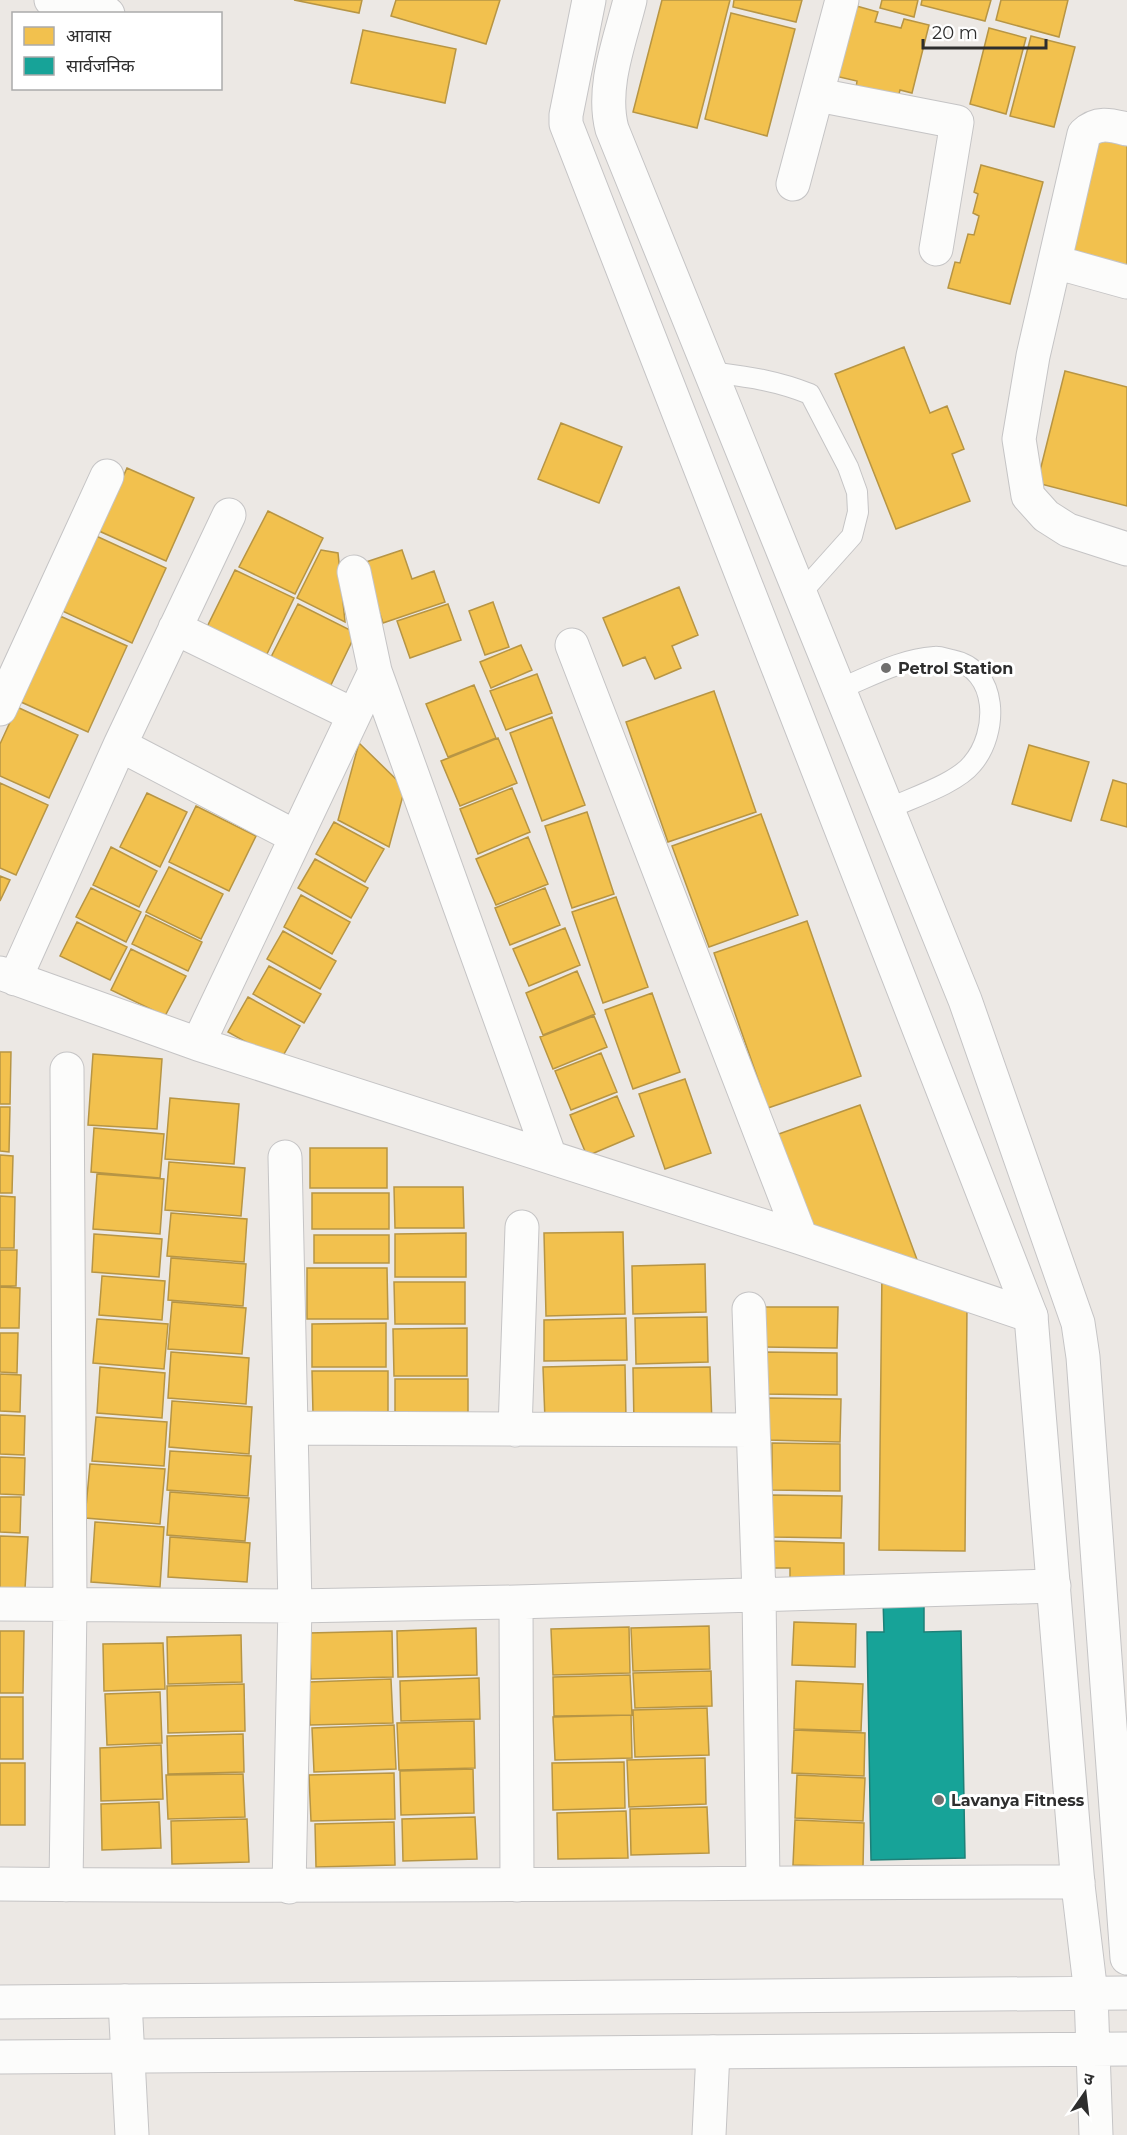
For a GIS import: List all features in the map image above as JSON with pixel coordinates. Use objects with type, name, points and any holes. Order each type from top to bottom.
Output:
[{"type":"street","points":[[51,0],[100,12]]},
{"type":"street","points":[[589,0],[566,124],[1031,1316],[1078,1882],[1091,1994],[1096,2135]]},
{"type":"street","points":[[630,0],[607,98],[612,129],[965,1000],[1078,1323],[1083,1357],[1127,1958]]},
{"type":"street","points":[[793,184],[842,0]]},
{"type":"street","points":[[818,95],[957,122],[936,249]]},
{"type":"street","points":[[1127,129],[1107,124],[1091,127],[1084,134],[1054,262],[1019,439],[1028,495],[1046,516],[1068,530],[1127,549]]},
{"type":"street","points":[[1054,262],[1127,282]]},
{"type":"street","points":[[0,709],[107,476]]},
{"type":"street","points":[[229,515],[8,976],[198,1044],[801,1238],[1031,1316]]},
{"type":"street","points":[[354,572],[375,670],[550,1157]]},
{"type":"street","points":[[762,626],[804,602]]},
{"type":"street","points":[[175,628],[354,715]]},
{"type":"street","points":[[572,645],[801,1238]]},
{"type":"street","points":[[198,1044],[375,670]]},
{"type":"street","points":[[120,745],[296,837]]},
{"type":"street","points":[[66,1885],[70,1604],[67,1069]]},
{"type":"street","points":[[285,1157],[296,1606],[289,1887]]},
{"type":"street","points":[[515,1430],[522,1227]]},
{"type":"street","points":[[749,1309],[759,1595],[763,1882]]},
{"type":"street","points":[[291,1428],[753,1430]]},
{"type":"street","points":[[0,1604],[296,1606],[516,1602],[1054,1586]]},
{"type":"street","points":[[516,1602],[517,1885]]},
{"type":"street","points":[[0,1884],[289,1887],[763,1882],[1078,1882]]},
{"type":"street","points":[[0,2002],[1127,1993]]},
{"type":"street","points":[[125,2001],[132,2135]]},
{"type":"street","points":[[0,2057],[1127,2049]]},
{"type":"street","points":[[709,2135],[713,2052]]},
{"type":"lane","points":[[711,372],[761,378],[783,383],[810,394],[848,467],[857,492],[858,512],[852,536],[804,602]]},
{"type":"lane","points":[[839,689],[900,664],[935,656],[964,662],[979,674],[988,693],[989,729],[985,744],[972,765],[946,783],[888,809]]},
{"type":"building: आवास","points":[[294,0],[362,0],[359,13]]},
{"type":"building: आवास","points":[[396,0],[500,0],[486,44],[391,16]]},
{"type":"building: आवास","points":[[662,0],[730,0],[697,128],[633,112]]},
{"type":"building: आवास","points":[[734,0],[802,0],[796,22],[733,7]]},
{"type":"building: आवास","points":[[882,0],[918,0],[914,17],[880,8]]},
{"type":"building: आवास","points":[[922,0],[991,0],[985,21],[921,5]]},
{"type":"building: आवास","points":[[1001,0],[1068,0],[1059,37],[996,20]]},
{"type":"building: आवास","points":[[853,5],[878,12],[875,22],[901,28],[904,19],[929,25],[912,93],[900,90],[898,98],[856,88],[857,81],[835,76]]},
{"type":"building: आवास","points":[[731,13],[795,29],[767,136],[705,119]]},
{"type":"building: आवास","points":[[989,28],[1026,38],[1006,114],[970,104]]},
{"type":"building: आवास","points":[[363,30],[456,49],[445,103],[351,83]]},
{"type":"building: आवास","points":[[1031,36],[1075,47],[1054,127],[1010,116]]},
{"type":"building: आवास","points":[[1097,132],[1127,139],[1127,267],[1067,252]]},
{"type":"building: आवास","points":[[981,165],[1043,182],[1010,304],[948,288],[955,262],[960,263],[968,234],[974,235],[979,216],[973,213],[978,194],[974,192]]},
{"type":"building: आवास","points":[[904,347],[930,413],[947,406],[964,449],[952,454],[970,501],[896,529],[835,374]]},
{"type":"building: आवास","points":[[1065,371],[1127,387],[1127,506],[1037,483]]},
{"type":"building: आवास","points":[[561,423],[622,447],[599,503],[538,479]]},
{"type":"building: आवास","points":[[127,468],[194,498],[166,561],[99,531]]},
{"type":"building: आवास","points":[[268,511],[323,538],[295,594],[239,567]]},
{"type":"building: आवास","points":[[94,535],[166,568],[132,643],[60,610]]},
{"type":"building: आवास","points":[[321,550],[338,553],[345,622],[297,598]]},
{"type":"building: आवास","points":[[402,550],[412,579],[434,571],[445,602],[383,623],[363,563]]},
{"type":"building: आवास","points":[[235,570],[294,598],[265,658],[206,629]]},
{"type":"building: आवास","points":[[679,587],[698,635],[672,646],[681,668],[655,679],[645,657],[623,666],[603,618]]},
{"type":"building: आवास","points":[[493,602],[509,647],[485,655],[469,611]]},
{"type":"building: आवास","points":[[298,604],[356,633],[328,691],[269,661]]},
{"type":"building: आवास","points":[[448,604],[461,640],[410,658],[397,621]]},
{"type":"building: आवास","points":[[60,616],[127,646],[88,732],[21,702]]},
{"type":"building: आवास","points":[[521,645],[532,670],[491,688],[480,662]]},
{"type":"building: आवास","points":[[537,674],[552,713],[506,730],[490,691]]},
{"type":"building: आवास","points":[[474,685],[496,738],[448,757],[426,704]]},
{"type":"building: आवास","points":[[714,691],[756,812],[668,842],[626,722]]},
{"type":"building: आवास","points":[[17,707],[78,735],[49,798],[0,776],[0,744]]},
{"type":"building: आवास","points":[[552,717],[585,805],[542,821],[510,733]]},
{"type":"building: आवास","points":[[498,738],[517,783],[460,806],[441,761]]},
{"type":"building: आवास","points":[[359,743],[405,788],[389,847],[338,820]]},
{"type":"building: आवास","points":[[1029,745],[1089,762],[1071,821],[1012,804]]},
{"type":"building: आवास","points":[[1113,780],[1127,784],[1127,827],[1101,820]]},
{"type":"building: आवास","points":[[0,783],[48,805],[16,875],[0,868]]},
{"type":"building: आवास","points":[[512,788],[530,832],[478,854],[460,809]]},
{"type":"building: आवास","points":[[147,793],[187,812],[160,867],[120,847]]},
{"type":"building: आवास","points":[[196,806],[256,836],[229,891],[169,862]]},
{"type":"building: आवास","points":[[587,812],[614,894],[572,908],[545,826]]},
{"type":"building: आवास","points":[[761,814],[798,915],[709,947],[672,846]]},
{"type":"building: आवास","points":[[334,822],[384,849],[365,882],[316,854]]},
{"type":"building: आवास","points":[[528,837],[548,884],[496,905],[476,859]]},
{"type":"building: आवास","points":[[111,847],[157,871],[139,907],[93,885]]},
{"type":"building: आवास","points":[[315,859],[368,888],[351,918],[298,888]]},
{"type":"building: आवास","points":[[169,867],[223,894],[201,939],[146,912]]},
{"type":"building: आवास","points":[[0,876],[10,880],[0,901]]},
{"type":"building: आवास","points":[[91,888],[141,912],[126,942],[76,917]]},
{"type":"building: आवास","points":[[545,888],[560,925],[510,945],[495,908]]},
{"type":"building: आवास","points":[[301,895],[350,922],[332,954],[284,927]]},
{"type":"building: आवास","points":[[616,897],[648,987],[603,1003],[572,912]]},
{"type":"building: आवास","points":[[146,915],[202,942],[188,971],[132,944]]},
{"type":"building: आवास","points":[[807,921],[861,1076],[768,1108],[714,953]]},
{"type":"building: आवास","points":[[77,922],[127,947],[110,980],[60,956]]},
{"type":"building: आवास","points":[[565,928],[580,965],[529,986],[513,949]]},
{"type":"building: आवास","points":[[283,931],[336,961],[320,989],[267,959]]},
{"type":"building: आवास","points":[[131,949],[186,976],[165,1016],[111,990]]},
{"type":"building: आवास","points":[[269,966],[321,994],[304,1023],[253,994]]},
{"type":"building: आवास","points":[[577,971],[595,1014],[543,1035],[526,993]]},
{"type":"building: आवास","points":[[652,993],[680,1072],[633,1089],[605,1010]]},
{"type":"building: आवास","points":[[248,997],[300,1026],[280,1061],[228,1032]]},
{"type":"building: आवास","points":[[594,1016],[607,1047],[553,1069],[540,1037]]},
{"type":"building: आवास","points":[[0,1052],[11,1052],[10,1104],[0,1104]]},
{"type":"building: आवास","points":[[601,1053],[617,1092],[571,1110],[555,1071]]},
{"type":"building: आवास","points":[[93,1054],[162,1059],[157,1129],[88,1125]]},
{"type":"building: आवास","points":[[685,1079],[711,1153],[665,1169],[639,1094]]},
{"type":"building: आवास","points":[[617,1096],[634,1136],[587,1156],[570,1115]]},
{"type":"building: आवास","points":[[170,1098],[239,1104],[234,1164],[165,1159]]},
{"type":"building: आवास","points":[[860,1105],[919,1265],[805,1224],[776,1135]]},
{"type":"building: आवास","points":[[0,1107],[10,1107],[9,1152],[0,1151]]},
{"type":"building: आवास","points":[[94,1128],[164,1134],[160,1178],[91,1172]]},
{"type":"building: आवास","points":[[310,1148],[387,1148],[387,1188],[310,1188]]},
{"type":"building: आवास","points":[[0,1155],[13,1156],[12,1193],[0,1193]]},
{"type":"building: आवास","points":[[169,1162],[245,1168],[241,1216],[165,1210]]},
{"type":"building: आवास","points":[[97,1174],[164,1179],[160,1234],[93,1229]]},
{"type":"building: आवास","points":[[394,1187],[463,1187],[464,1228],[395,1228]]},
{"type":"building: आवास","points":[[312,1193],[389,1193],[389,1229],[312,1229]]},
{"type":"building: आवास","points":[[0,1196],[15,1197],[14,1248],[0,1248]]},
{"type":"building: आवास","points":[[171,1213],[247,1219],[244,1262],[167,1256]]},
{"type":"building: आवास","points":[[623,1232],[625,1314],[546,1316],[544,1233]]},
{"type":"building: आवास","points":[[466,1233],[466,1277],[395,1277],[395,1234]]},
{"type":"building: आवास","points":[[94,1234],[162,1239],[159,1277],[92,1272]]},
{"type":"building: आवास","points":[[314,1235],[389,1235],[389,1263],[314,1263]]},
{"type":"building: आवास","points":[[0,1250],[17,1250],[16,1286],[0,1286]]},
{"type":"building: आवास","points":[[171,1258],[246,1264],[243,1306],[168,1300]]},
{"type":"building: आवास","points":[[705,1264],[706,1312],[633,1314],[632,1266]]},
{"type":"building: आवास","points":[[307,1268],[387,1268],[388,1319],[307,1319]]},
{"type":"building: आवास","points":[[882,1268],[967,1303],[965,1551],[879,1550]]},
{"type":"building: आवास","points":[[102,1276],[165,1281],[162,1320],[99,1315]]},
{"type":"building: आवास","points":[[394,1282],[465,1282],[465,1324],[395,1324]]},
{"type":"building: आवास","points":[[0,1287],[20,1288],[19,1328],[0,1328]]},
{"type":"building: आवास","points":[[172,1302],[246,1308],[242,1354],[168,1349]]},
{"type":"building: आवास","points":[[762,1307],[838,1307],[837,1348],[761,1347]]},
{"type":"building: आवास","points":[[707,1317],[708,1362],[636,1364],[635,1318]]},
{"type":"building: आवास","points":[[626,1318],[627,1360],[544,1361],[544,1320]]},
{"type":"building: आवास","points":[[97,1319],[168,1324],[164,1369],[93,1363]]},
{"type":"building: आवास","points":[[386,1323],[386,1367],[312,1367],[312,1324]]},
{"type":"building: आवास","points":[[467,1328],[467,1376],[394,1376],[393,1329]]},
{"type":"building: आवास","points":[[0,1333],[18,1333],[17,1373],[0,1372]]},
{"type":"building: आवास","points":[[171,1352],[249,1358],[246,1404],[168,1398]]},
{"type":"building: आवास","points":[[764,1352],[837,1353],[837,1395],[763,1394]]},
{"type":"building: आवास","points":[[625,1365],[626,1419],[545,1420],[543,1367]]},
{"type":"building: आवास","points":[[100,1367],[165,1373],[162,1418],[97,1413]]},
{"type":"building: आवास","points":[[710,1367],[712,1424],[634,1425],[633,1368]]},
{"type":"building: आवास","points":[[312,1371],[388,1371],[388,1414],[313,1414]]},
{"type":"building: आवास","points":[[0,1374],[21,1375],[20,1412],[0,1411]]},
{"type":"building: आवास","points":[[395,1379],[468,1379],[468,1425],[395,1425]]},
{"type":"building: आवास","points":[[768,1398],[841,1399],[840,1442],[768,1440]]},
{"type":"building: आवास","points":[[172,1401],[252,1407],[249,1454],[169,1447]]},
{"type":"building: आवास","points":[[0,1415],[25,1416],[24,1455],[0,1454]]},
{"type":"building: आवास","points":[[96,1417],[167,1422],[164,1466],[92,1461]]},
{"type":"building: आवास","points":[[772,1443],[840,1444],[840,1491],[772,1490]]},
{"type":"building: आवास","points":[[170,1451],[251,1456],[248,1496],[167,1490]]},
{"type":"building: आवास","points":[[0,1457],[25,1458],[24,1495],[0,1494]]},
{"type":"building: आवास","points":[[90,1464],[165,1469],[160,1524],[85,1518]]},
{"type":"building: आवास","points":[[170,1492],[249,1498],[245,1541],[167,1535]]},
{"type":"building: आवास","points":[[772,1495],[842,1496],[841,1538],[772,1537]]},
{"type":"building: आवास","points":[[0,1497],[21,1497],[20,1533],[0,1532]]},
{"type":"building: आवास","points":[[95,1522],[164,1527],[160,1587],[91,1582]]},
{"type":"building: आवास","points":[[0,1536],[28,1537],[25,1589],[0,1589]]},
{"type":"building: आवास","points":[[170,1537],[250,1543],[247,1582],[168,1577]]},
{"type":"building: आवास","points":[[772,1541],[844,1543],[844,1581],[790,1580],[790,1568],[772,1568]]},
{"type":"building: आवास","points":[[794,1622],[856,1624],[855,1667],[792,1665]]},
{"type":"building: आवास","points":[[709,1626],[710,1669],[633,1671],[631,1628]]},
{"type":"building: आवास","points":[[629,1627],[630,1673],[553,1675],[551,1629]]},
{"type":"building: आवास","points":[[476,1628],[477,1675],[398,1677],[397,1631]]},
{"type":"building: आवास","points":[[0,1631],[24,1631],[23,1693],[0,1693]]},
{"type":"building: आवास","points":[[392,1631],[393,1677],[311,1679],[309,1633]]},
{"type":"building: आवास","points":[[241,1635],[242,1682],[168,1684],[167,1637]]},
{"type":"building: आवास","points":[[163,1643],[165,1689],[104,1691],[103,1644]]},
{"type":"building: आवास","points":[[711,1671],[712,1706],[635,1708],[633,1673]]},
{"type":"building: आवास","points":[[630,1675],[632,1715],[554,1716],[553,1677]]},
{"type":"building: आवास","points":[[479,1678],[480,1719],[401,1721],[400,1681]]},
{"type":"building: आवास","points":[[391,1679],[393,1723],[310,1725],[309,1682]]},
{"type":"building: आवास","points":[[796,1681],[863,1684],[861,1731],[794,1729]]},
{"type":"building: आवास","points":[[244,1684],[245,1731],[168,1733],[167,1686]]},
{"type":"building: आवास","points":[[160,1692],[162,1743],[107,1745],[105,1694]]},
{"type":"building: आवास","points":[[0,1697],[23,1697],[23,1759],[0,1759]]},
{"type":"building: आवास","points":[[707,1708],[709,1755],[635,1757],[633,1710]]},
{"type":"building: आवास","points":[[631,1715],[632,1758],[555,1760],[553,1717]]},
{"type":"building: आवास","points":[[474,1721],[475,1768],[399,1770],[397,1723]]},
{"type":"building: आवास","points":[[394,1725],[396,1769],[314,1772],[312,1728]]},
{"type":"building: आवास","points":[[794,1730],[865,1733],[864,1776],[792,1773]]},
{"type":"building: आवास","points":[[243,1734],[244,1772],[168,1774],[167,1736]]},
{"type":"building: आवास","points":[[161,1745],[163,1799],[101,1801],[100,1748]]},
{"type":"building: आवास","points":[[705,1758],[706,1804],[629,1807],[627,1760]]},
{"type":"building: आवास","points":[[624,1762],[625,1808],[553,1810],[552,1763]]},
{"type":"building: आवास","points":[[0,1763],[25,1763],[25,1825],[0,1825]]},
{"type":"building: आवास","points":[[473,1769],[474,1813],[401,1815],[400,1771]]},
{"type":"building: आवास","points":[[394,1773],[395,1819],[311,1821],[309,1775]]},
{"type":"building: आवास","points":[[243,1774],[245,1817],[168,1819],[166,1775]]},
{"type":"building: आवास","points":[[797,1775],[865,1778],[863,1821],[795,1818]]},
{"type":"building: आवास","points":[[159,1802],[161,1848],[102,1850],[101,1804]]},
{"type":"building: आवास","points":[[707,1807],[709,1853],[631,1855],[630,1809]]},
{"type":"building: आवास","points":[[626,1811],[628,1858],[558,1859],[557,1813]]},
{"type":"building: आवास","points":[[475,1817],[477,1859],[403,1861],[402,1819]]},
{"type":"building: आवास","points":[[247,1819],[249,1862],[172,1864],[171,1821]]},
{"type":"building: आवास","points":[[795,1820],[864,1823],[863,1867],[793,1865]]},
{"type":"building: आवास","points":[[394,1822],[395,1865],[316,1867],[315,1824]]},
{"type":"building: सार्वजनिक","points":[[924,1598],[924,1632],[961,1631],[965,1858],[871,1860],[867,1632],[884,1632],[883,1599]]},
{"type":"place","name":"Petrol Station","points":[[886,668]]},
{"type":"place","name":"Lavanya Fitness","points":[[939,1800]]}]
